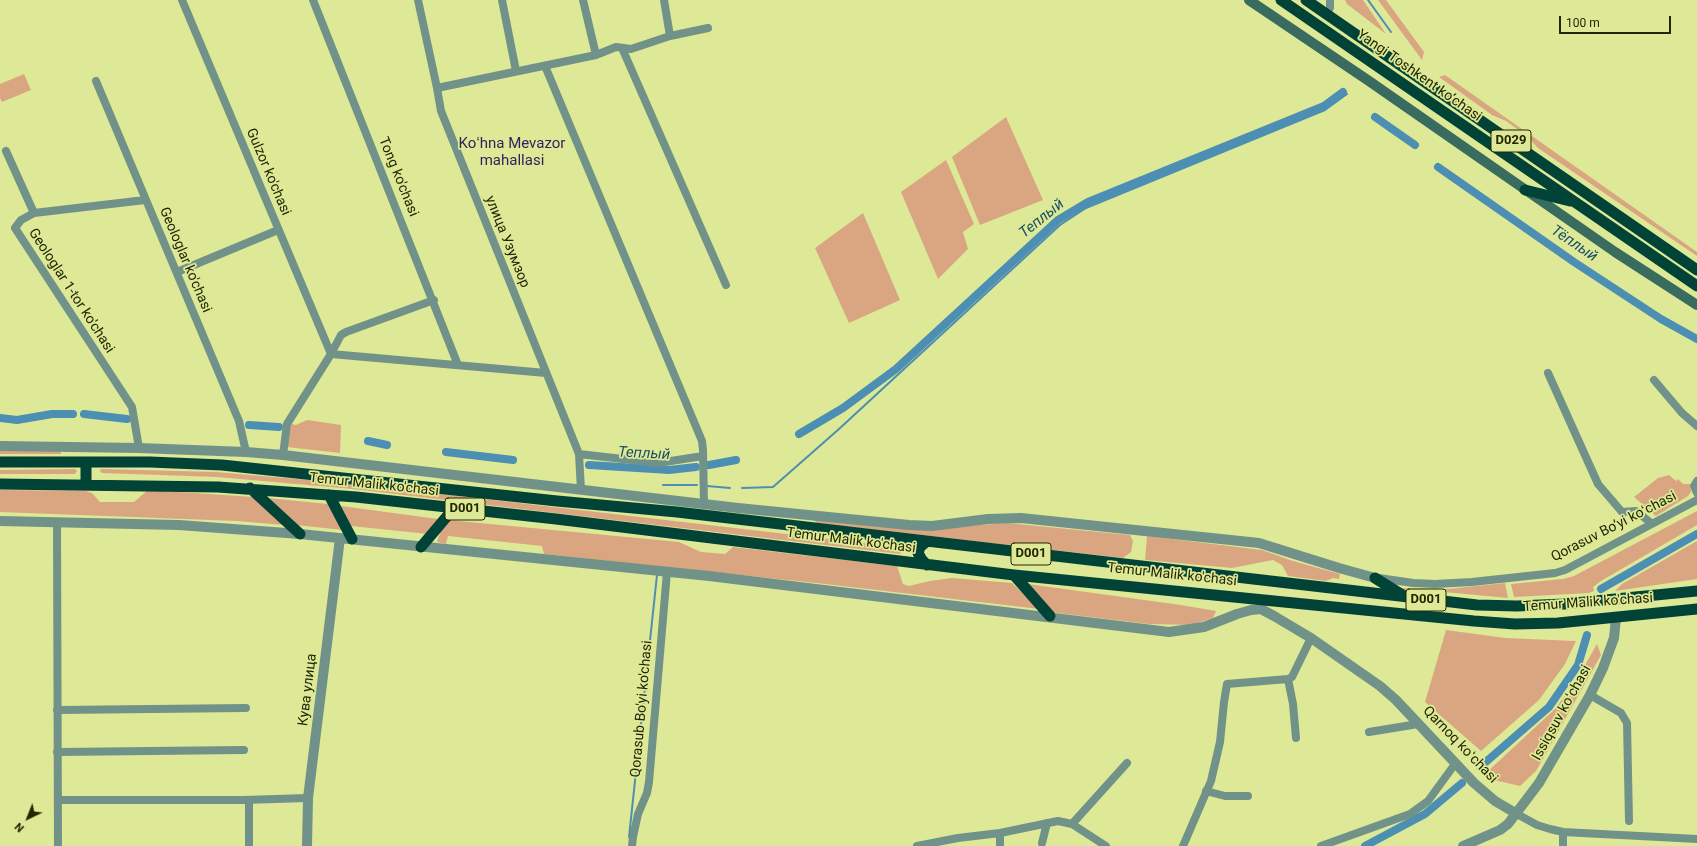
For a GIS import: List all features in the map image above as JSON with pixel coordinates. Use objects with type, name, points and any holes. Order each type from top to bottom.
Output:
[{"type":"highway","name":"Yangi Toshkent ko‘chasi","points":[[1281,0],[1697,286]]},
{"type":"highway","name":"Yangi Toshkent ko‘chasi","points":[[1306,0],[1697,270]]},
{"type":"highway","points":[[1525,190],[1575,202]]},
{"type":"highway","name":"Temur Malik ko'chasi","points":[[0,462],[184,463],[222,465],[557,502],[671,511],[1406,598],[1497,606],[1540,606],[1697,591]]},
{"type":"highway","points":[[86,462],[86,484]]},
{"type":"highway","name":"Temur Malik ko'chasi","points":[[0,484],[86,484],[250,488],[329,495],[454,508],[1261,604],[1474,622],[1536,624],[1600,620],[1697,609]]},
{"type":"highway","points":[[250,488],[300,534]]},
{"type":"highway","points":[[329,495],[352,539]]},
{"type":"highway","points":[[421,547],[454,508]]},
{"type":"highway","points":[[926,542],[920,547],[918,553],[927,565]]},
{"type":"highway","points":[[1014,575],[1050,616]]},
{"type":"highway","points":[[1375,578],[1406,598]]},
{"type":"highway","points":[[1261,604],[1264,581]]},
{"type":"main road","points":[[1249,0],[1337,59],[1615,252],[1697,305]]},
{"type":"street","name":"Gulzor ko'chasi","points":[[182,0],[331,354]]},
{"type":"street","name":"Tong ko'chasi","points":[[313,0],[434,300],[458,365]]},
{"type":"street","name":"улица Узумзор","points":[[418,0],[438,88],[441,111],[579,454],[581,490]]},
{"type":"street","points":[[502,0],[516,71]]},
{"type":"street","points":[[583,0],[596,54]]},
{"type":"street","points":[[664,0],[670,36]]},
{"type":"street","points":[[1326,13],[1330,8],[1330,0]]},
{"type":"street","points":[[438,88],[545,66],[596,54],[616,47],[631,49],[670,36],[708,28]]},
{"type":"street","points":[[622,48],[726,285]]},
{"type":"street","points":[[545,66],[700,437],[703,456],[704,504]]},
{"type":"street","name":"Geologlar ko'chasi","points":[[96,81],[239,421],[246,452]]},
{"type":"street","points":[[6,151],[34,213]]},
{"type":"street","name":"Geologlar 1-tor ko'chasi","points":[[139,448],[132,407],[15,228],[21,220],[34,213],[145,200]]},
{"type":"street","points":[[177,272],[278,230]]},
{"type":"street","points":[[283,455],[287,424],[331,354],[341,335],[434,300]]},
{"type":"street","points":[[331,354],[546,373]]},
{"type":"street","points":[[1548,373],[1598,484],[1622,512],[1636,511],[1651,523]]},
{"type":"street","points":[[1654,380],[1682,413],[1697,426]]},
{"type":"street","points":[[0,446],[139,448],[283,455],[684,502],[916,526],[942,525],[988,519],[1021,518],[1258,543],[1375,578]]},
{"type":"street","points":[[579,454],[658,463],[703,456]]},
{"type":"street","points":[[1697,481],[1694,486],[1697,493]]},
{"type":"street","name":"Qorasuv Bo‘yi koʻchasi","points":[[1375,578],[1435,584],[1472,582],[1555,573],[1565,570],[1651,523],[1697,500]]},
{"type":"street","points":[[671,511],[684,502]]},
{"type":"street","points":[[804,514],[818,529]]},
{"type":"street","points":[[0,521],[179,525],[300,534],[667,572],[1050,616],[1155,630],[1177,631],[1204,627],[1251,610],[1261,604]]},
{"type":"street","points":[[57,522],[58,846]]},
{"type":"street","name":"Кува улица","points":[[307,846],[308,798],[340,538]]},
{"type":"street","name":"Qorasub Bo'yi ko'chasi","points":[[632,846],[638,814],[647,793],[649,782],[667,572]]},
{"type":"street","name":"Qarnoq koʻchasi","points":[[1261,604],[1274,616],[1311,638],[1380,686],[1396,700],[1474,783],[1496,801],[1517,814],[1544,827],[1563,832],[1697,839]]},
{"type":"street","name":"Issiqsuv koʻchasi","points":[[1463,846],[1500,830],[1517,814],[1539,783],[1590,694],[1603,668],[1614,638],[1616,618]]},
{"type":"street","points":[[1183,846],[1211,781],[1220,742],[1227,684],[1288,679],[1292,677],[1311,638]]},
{"type":"street","points":[[1288,679],[1293,704],[1296,738]]},
{"type":"street","points":[[1590,694],[1621,713],[1627,723],[1629,821]]},
{"type":"street","points":[[57,710],[246,708]]},
{"type":"street","points":[[1369,732],[1418,724]]},
{"type":"street","points":[[57,752],[244,750]]},
{"type":"street","points":[[1072,824],[1127,763]]},
{"type":"street","points":[[1321,846],[1410,814],[1428,801],[1455,764]]},
{"type":"street","points":[[1206,792],[1225,796],[1248,796]]},
{"type":"street","points":[[58,800],[249,800],[308,798]]},
{"type":"street","points":[[249,800],[249,846]]},
{"type":"street","points":[[917,846],[958,838],[1000,833],[1058,821],[1072,824],[1106,846]]},
{"type":"street","points":[[1042,842],[1047,823]]},
{"type":"street","points":[[1563,832],[1563,846]]},
{"type":"street","points":[[1000,833],[1000,846]]},
{"type":"shaded area","points":[[1345,0],[1363,0],[1386,34],[1347,4]]},
{"type":"shaded area","points":[[1378,0],[1386,0],[1424,52],[1422,60]]},
{"type":"shaded area","points":[[24,74],[31,90],[2,102],[0,98],[0,84]]},
{"type":"shaded area","points":[[1445,75],[1697,252],[1697,256],[1538,148],[1527,136],[1506,121],[1492,115],[1439,77]]},
{"type":"shaded area","points":[[1006,117],[1043,200],[980,225],[952,157]]},
{"type":"shaded area","points":[[946,160],[974,224],[963,232],[968,249],[938,279],[901,192]]},
{"type":"shaded area","points":[[863,213],[900,300],[849,323],[815,248]]},
{"type":"shaded area","points":[[307,420],[341,425],[340,453],[287,447],[291,424],[296,425]]},
{"type":"shaded area","points":[[0,450],[61,450],[61,454],[0,454]]},
{"type":"shaded area","points":[[75,469],[77,471],[75,474],[0,474],[0,470]]},
{"type":"shaded area","points":[[101,469],[216,472],[355,484],[881,545],[900,552],[901,554],[353,489],[217,477],[102,473],[100,471]]},
{"type":"shaded area","points":[[1669,475],[1676,481],[1678,479],[1683,484],[1690,484],[1691,492],[1688,496],[1656,516],[1634,497],[1658,478]]},
{"type":"shaded area","points":[[0,490],[86,491],[92,493],[100,502],[134,502],[148,490],[254,497],[284,525],[237,521],[0,512]]},
{"type":"shaded area","points":[[268,498],[328,504],[343,530],[296,525]]},
{"type":"shaded area","points":[[341,506],[438,519],[428,534],[351,526]]},
{"type":"shaded area","points":[[1697,511],[1697,525],[1601,581],[1593,587],[1594,591],[1589,593],[1514,597],[1511,584],[1563,579],[1574,576]]},
{"type":"shaded area","points":[[812,518],[915,530],[1007,523],[1130,535],[1133,541],[1131,552],[1123,558],[817,523]]},
{"type":"shaded area","points":[[448,520],[679,542],[701,552],[725,554],[733,547],[897,566],[903,584],[909,586],[952,578],[1012,583],[1039,609],[825,584],[544,554],[542,546],[448,536],[446,544],[437,542],[441,530]]},
{"type":"shaded area","points":[[1147,536],[1262,550],[1293,561],[1340,574],[1339,579],[1333,578],[1326,581],[1288,576],[1282,565],[1273,560],[1232,568],[1145,560]]},
{"type":"shaded area","points":[[1697,541],[1697,579],[1615,591],[1622,584]]},
{"type":"shaded area","points":[[1505,583],[1508,598],[1444,592],[1443,596],[1409,592],[1397,588],[1448,589]]},
{"type":"shaded area","points":[[1028,584],[1216,611],[1213,618],[1192,625],[1148,624],[1050,612]]},
{"type":"shaded area","points":[[1446,630],[1505,638],[1576,641],[1565,664],[1539,700],[1481,751],[1425,702]]},
{"type":"shaded area","points":[[1597,644],[1601,655],[1536,771],[1520,786],[1494,780],[1487,772],[1555,709],[1576,681]]},
{"type":"waterway","points":[[1368,0],[1391,32]]},
{"type":"waterway","name":"Теплый","points":[[799,434],[843,408],[896,369],[1058,220],[1088,202],[1324,106],[1343,92]]},
{"type":"waterway","points":[[742,488],[773,487],[839,429],[1060,225],[1086,208],[1325,110],[1347,94]]},
{"type":"waterway","name":"Тёплый","points":[[1375,117],[1415,145]]},
{"type":"waterway","name":"Тёплый","points":[[1438,167],[1574,262],[1661,319],[1697,339]]},
{"type":"waterway","name":"Теплый","points":[[0,418],[17,420],[52,414],[73,414]]},
{"type":"waterway","name":"Теплый","points":[[84,414],[127,419]]},
{"type":"waterway","name":"Теплый","points":[[249,425],[279,427]]},
{"type":"waterway","name":"Теплый","points":[[368,441],[387,445]]},
{"type":"waterway","name":"Теплый","points":[[446,452],[513,460]]},
{"type":"waterway","name":"Теплый","points":[[709,465],[736,460]]},
{"type":"waterway","name":"Теплый","points":[[589,465],[669,470],[696,467]]},
{"type":"waterway","points":[[663,485],[697,485]]},
{"type":"waterway","points":[[707,486],[730,488]]},
{"type":"waterway","points":[[1601,589],[1697,534]]},
{"type":"waterway","points":[[629,837],[657,575]]},
{"type":"waterway","points":[[1480,767],[1549,707],[1578,665],[1587,635]]},
{"type":"waterway","points":[[1365,846],[1425,814],[1462,783]]},
{"type":"district","name":"Koʻhna Mevazor mahallasi","points":[[512,152]]}]
